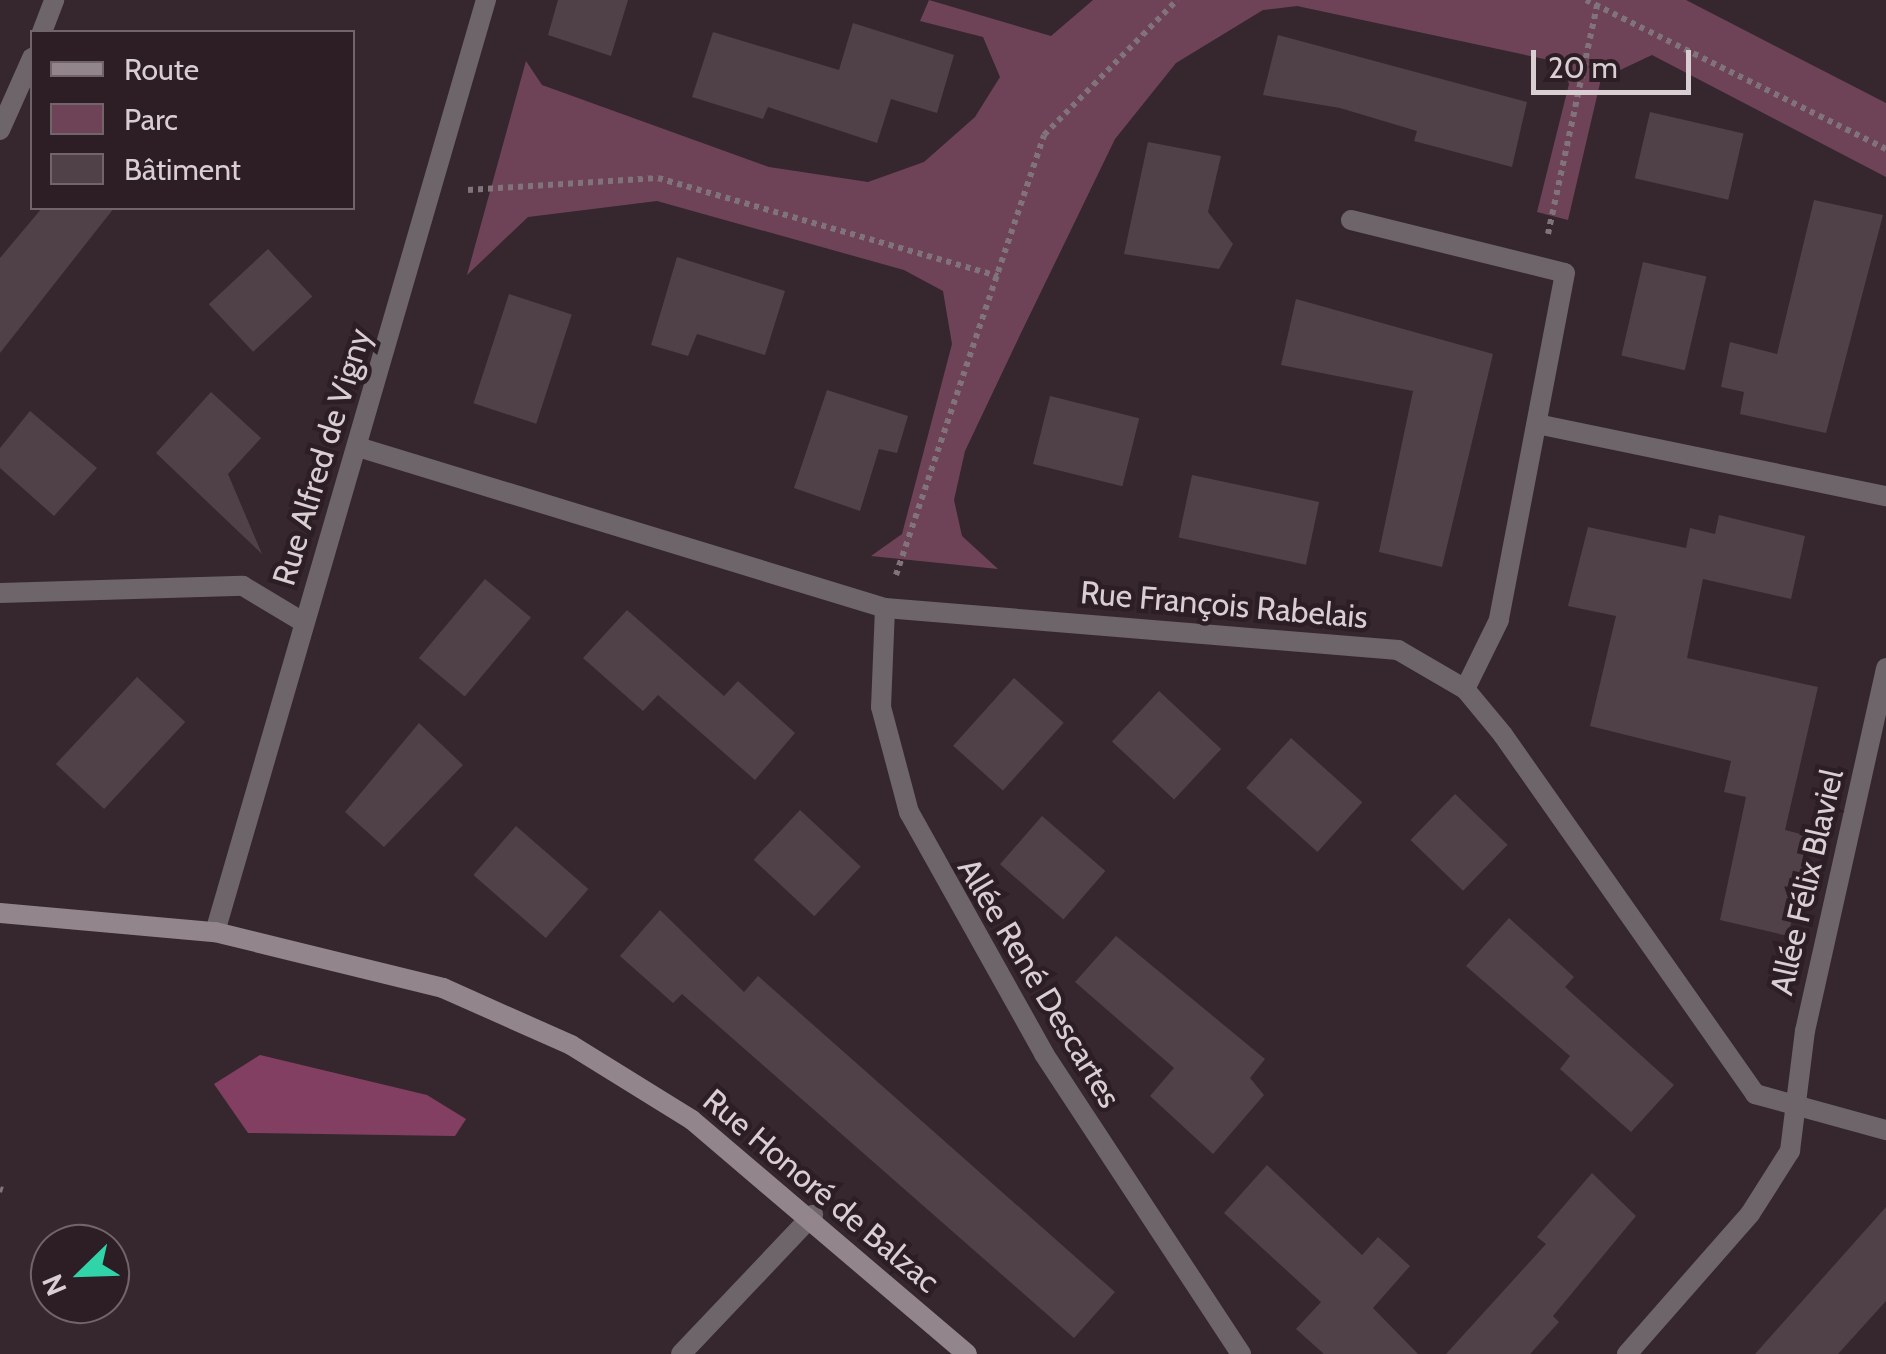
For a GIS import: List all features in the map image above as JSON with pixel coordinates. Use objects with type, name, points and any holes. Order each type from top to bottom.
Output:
[{"type":"street","points":[[43,30],[54,0]]},
{"type":"street","name":"Rue Alfred de Vigny","points":[[215,932],[303,622],[435,192],[486,0]]},
{"type":"street","points":[[0,130],[30,62]]},
{"type":"street","points":[[1351,220],[1566,273],[1499,620],[1466,688]]},
{"type":"street","points":[[1537,424],[1886,496]]},
{"type":"street","name":"Rue François Rabelais","points":[[358,447],[885,608],[1398,650],[1466,688],[1755,1094],[1793,1109],[1886,1130]]},
{"type":"street","points":[[0,593],[242,586],[303,622]]},
{"type":"street","name":"Allée René Descartes","points":[[885,608],[882,708],[908,812],[1044,1054],[1240,1354]]},
{"type":"street","name":"Allée Félix Blaviel","points":[[1793,1109],[1886,668]]},
{"type":"street","name":"Rue Honoré de Balzac","points":[[0,913],[215,932],[443,988],[571,1045],[692,1120],[813,1214],[968,1354]]},
{"type":"street","points":[[1626,1354],[1750,1214],[1790,1151],[1793,1109]]},
{"type":"street","points":[[681,1354],[813,1214]]},
{"type":"path","points":[[885,608],[1044,135],[1177,0]]},
{"type":"path","points":[[1586,0],[1597,2],[1886,149]]},
{"type":"path","points":[[1542,264],[1597,2]]},
{"type":"path","points":[[435,192],[658,178],[998,276]]},
{"type":"green space","points":[[929,0],[1051,36],[1093,0],[1686,0],[1886,103],[1886,177],[1652,55],[1601,79],[1568,220],[1537,212],[1569,84],[1563,63],[1297,6],[1263,10],[1176,63],[1115,139],[965,451],[954,500],[962,536],[998,569],[871,556],[902,534],[952,344],[943,291],[904,270],[657,201],[528,217],[467,275],[526,61],[542,85],[769,167],[868,182],[924,162],[975,117],[1000,77],[983,37],[920,21]]},
{"type":"shaded area","points":[[260,1055],[427,1095],[466,1119],[455,1136],[248,1133],[214,1084]]},
{"type":"building","points":[[558,0],[628,0],[611,56],[548,35]]},
{"type":"building","points":[[853,23],[954,55],[937,113],[891,99],[877,143],[768,107],[763,119],[692,97],[713,32],[839,70]]},
{"type":"building","points":[[1278,35],[1527,102],[1512,167],[1414,141],[1417,131],[1340,108],[1263,95]]},
{"type":"building","points":[[1650,112],[1744,134],[1728,200],[1635,178]]},
{"type":"building","points":[[1148,142],[1221,156],[1208,212],[1233,244],[1219,269],[1124,254]]},
{"type":"building","points":[[1814,200],[1883,215],[1826,433],[1740,414],[1744,392],[1721,387],[1730,342],[1777,354]]},
{"type":"building","points":[[40,210],[112,210],[0,353],[0,258]]},
{"type":"building","points":[[268,249],[312,297],[253,352],[209,304]]},
{"type":"building","points":[[677,257],[785,291],[765,355],[697,334],[688,356],[651,345]]},
{"type":"building","points":[[1643,262],[1706,277],[1685,370],[1621,356]]},
{"type":"building","points":[[509,294],[572,314],[536,424],[473,403]]},
{"type":"building","points":[[1296,299],[1493,354],[1442,567],[1379,552],[1413,391],[1281,365]]},
{"type":"building","points":[[827,390],[908,416],[897,453],[879,449],[860,511],[794,488]]},
{"type":"building","points":[[211,392],[261,438],[228,474],[262,554],[156,453]]},
{"type":"building","points":[[1050,396],[1139,418],[1122,486],[1033,464]]},
{"type":"building","points":[[30,411],[97,468],[54,516],[0,468],[0,448]]},
{"type":"building","points":[[1192,475],[1319,502],[1306,565],[1179,538]]},
{"type":"building","points":[[1719,515],[1805,536],[1791,599],[1703,579],[1687,658],[1818,687],[1785,830],[1812,837],[1788,936],[1720,920],[1746,797],[1724,792],[1731,761],[1590,726],[1616,616],[1568,606],[1588,527],[1686,548],[1690,528],[1715,534]]},
{"type":"building","points":[[485,579],[531,618],[465,696],[419,658]]},
{"type":"building","points":[[627,610],[724,696],[738,681],[795,733],[755,780],[658,695],[643,711],[583,658]]},
{"type":"building","points":[[137,677],[185,722],[104,809],[56,764]]},
{"type":"building","points":[[1014,678],[1064,723],[1003,790],[953,746]]},
{"type":"building","points":[[1159,691],[1221,749],[1174,799],[1112,741]]},
{"type":"building","points":[[419,723],[463,765],[384,847],[345,812]]},
{"type":"building","points":[[1291,738],[1362,802],[1318,852],[1246,788]]},
{"type":"building","points":[[1455,794],[1508,845],[1463,891],[1411,840]]},
{"type":"building","points":[[800,810],[861,867],[814,916],[754,860]]},
{"type":"building","points":[[1042,816],[1105,871],[1063,919],[1000,864]]},
{"type":"building","points":[[516,826],[588,889],[546,938],[473,875]]},
{"type":"building","points":[[660,910],[744,992],[758,976],[1115,1292],[1074,1338],[682,994],[673,1003],[620,956]]},
{"type":"building","points":[[1509,918],[1574,977],[1565,987],[1674,1085],[1631,1132],[1560,1069],[1570,1056],[1466,966]]},
{"type":"building","points":[[1116,936],[1265,1059],[1250,1078],[1264,1095],[1213,1154],[1150,1096],[1174,1068],[1075,982]]},
{"type":"building","points":[[1267,1165],[1362,1255],[1378,1237],[1410,1266],[1373,1308],[1418,1354],[1324,1354],[1296,1329],[1321,1302],[1224,1213]]},
{"type":"building","points":[[1592,1173],[1636,1216],[1553,1316],[1559,1322],[1530,1354],[1446,1354],[1546,1244],[1537,1237]]},
{"type":"building","points":[[1886,1207],[1886,1301],[1838,1354],[1755,1354]]}]
